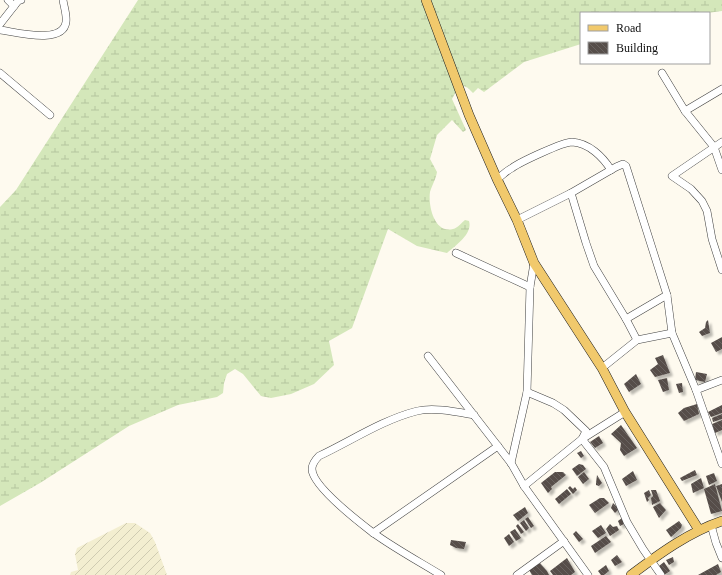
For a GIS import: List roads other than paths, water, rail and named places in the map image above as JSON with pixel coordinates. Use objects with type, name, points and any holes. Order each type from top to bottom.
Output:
[{"type":"main road","points":[[426,0],[469,115],[517,220],[534,263],[602,368],[626,412],[698,530]]},
{"type":"main road","points":[[631,575],[651,560],[698,530],[722,521]]},
{"type":"street","points":[[8,0],[14,6]]},
{"type":"street","points":[[0,24],[14,6],[21,0]]},
{"type":"street","points":[[0,30],[49,36],[57,34],[64,29],[66,22],[63,0]]},
{"type":"street","points":[[0,73],[50,115]]},
{"type":"street","points":[[662,73],[685,111],[714,147],[722,170]]},
{"type":"street","points":[[685,111],[722,89]]},
{"type":"street","points":[[497,179],[512,168],[550,149],[571,142],[592,149],[605,160],[611,170]]},
{"type":"street","points":[[722,142],[672,176],[691,189],[702,201],[707,211],[712,240],[722,270]]},
{"type":"street","points":[[517,220],[572,193],[623,164],[626,166],[667,295],[672,333],[696,390],[722,464]]},
{"type":"street","points":[[572,193],[594,266],[637,340]]},
{"type":"street","points":[[456,253],[530,287]]},
{"type":"street","points":[[511,463],[527,392],[530,287],[534,263]]},
{"type":"street","points":[[626,319],[667,295]]},
{"type":"street","points":[[602,368],[637,340],[672,333]]},
{"type":"street","points":[[428,356],[511,463],[524,486],[588,575]]},
{"type":"street","points":[[696,390],[722,380]]},
{"type":"street","points":[[527,392],[553,403],[564,410],[586,431],[582,439]]},
{"type":"street","points":[[440,575],[373,533],[322,490],[312,469],[314,462],[319,456],[385,423],[418,411],[448,410],[474,415]]},
{"type":"street","points":[[524,486],[582,439],[626,412]]},
{"type":"street","points":[[582,439],[604,467],[627,522],[661,575]]},
{"type":"street","points":[[373,533],[498,446]]},
{"type":"street","points":[[711,525],[722,558]]},
{"type":"street","points":[[517,575],[564,541]]}]
